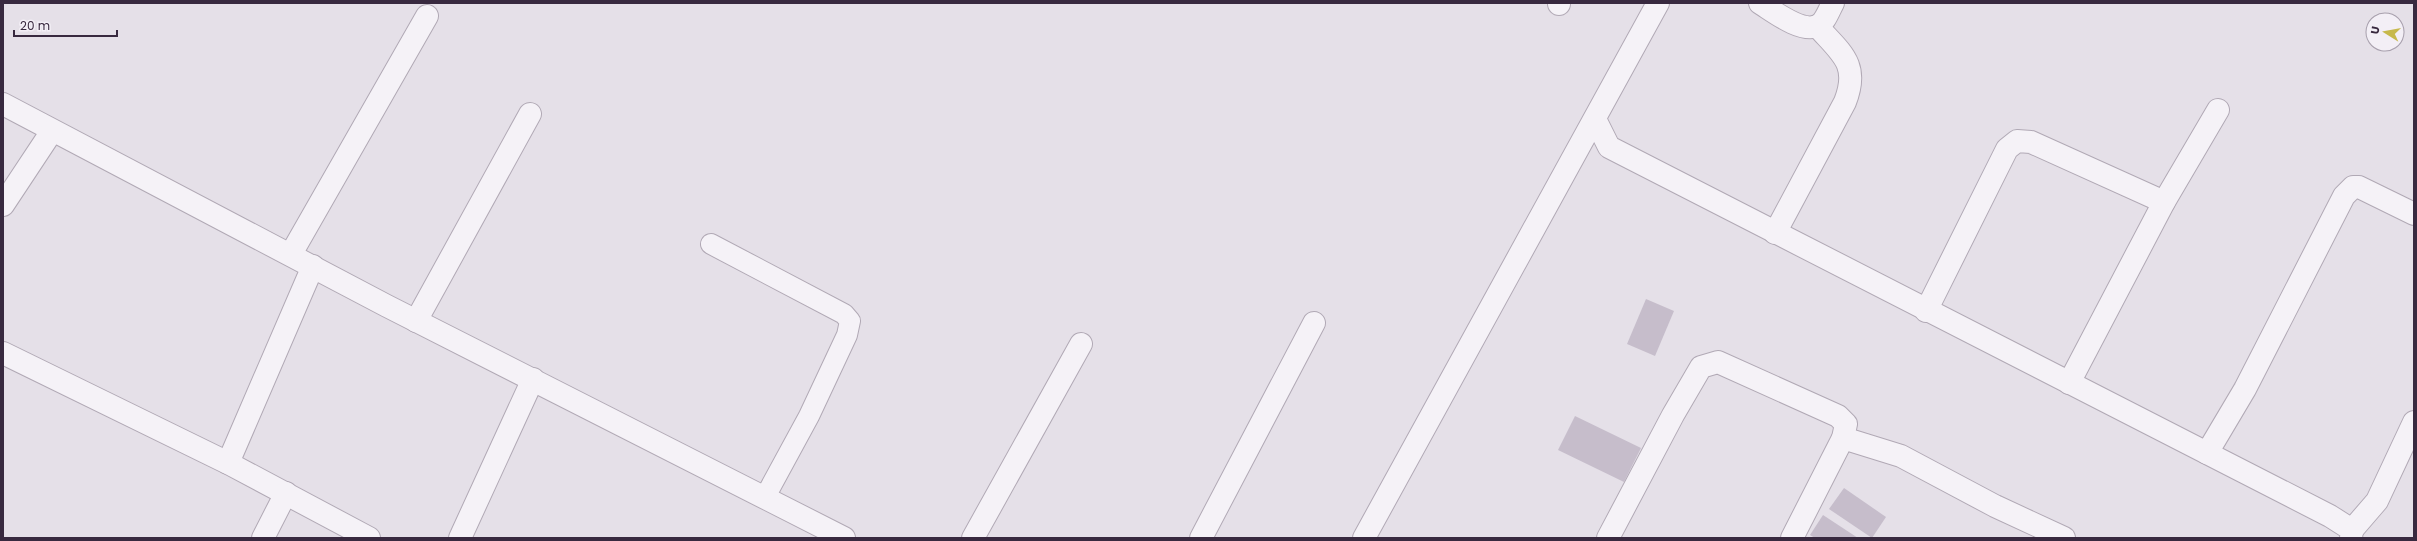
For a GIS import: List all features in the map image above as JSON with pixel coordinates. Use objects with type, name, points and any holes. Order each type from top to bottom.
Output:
[{"type":"street","points":[[1364,538],[1658,3]]},
{"type":"street","points":[[1760,3],[1789,21],[1806,27],[1817,26],[1824,20],[1834,3]]},
{"type":"street","points":[[291,254],[427,16]]},
{"type":"street","points":[[1775,233],[1845,102],[1851,86],[1851,72],[1843,55],[1817,26]]},
{"type":"street","points":[[3,104],[416,321],[844,538]]},
{"type":"street","points":[[2069,383],[2164,202],[2218,110]]},
{"type":"street","points":[[416,321],[530,114]]},
{"type":"street","points":[[1595,119],[1608,147],[2330,516],[2351,534],[2377,501],[2414,422]]},
{"type":"street","points":[[3,205],[52,131]]},
{"type":"street","points":[[1926,310],[2007,149],[2017,141],[2031,142],[2164,202]]},
{"type":"street","points":[[2207,453],[2245,389],[2349,190],[2359,187],[2414,214]]},
{"type":"street","points":[[228,463],[313,266]]},
{"type":"street","points":[[1201,538],[1314,323]]},
{"type":"street","points":[[972,538],[1081,344]]},
{"type":"street","points":[[3,353],[228,463],[370,538]]},
{"type":"street","points":[[1608,538],[1673,414],[1701,367],[1718,362],[1731,366],[1838,416],[1846,424],[1843,438],[1792,538]]},
{"type":"street","points":[[460,538],[533,379]]},
{"type":"street","points":[[1843,438],[1901,456],[1995,506],[2064,538]]},
{"type":"street","points":[[263,538],[286,493]]},
{"type":"lane","points":[[712,244],[844,314],[850,321],[847,335],[809,416],[765,497]]},
{"type":"building","points":[[1646,299],[1674,311],[1655,356],[1627,344]]},
{"type":"building","points":[[1575,416],[1641,448],[1624,482],[1558,450]]},
{"type":"building","points":[[1844,488],[1886,517],[1872,538],[1829,509]]},
{"type":"building","points":[[1823,515],[1858,538],[1815,538],[1810,535]]}]
